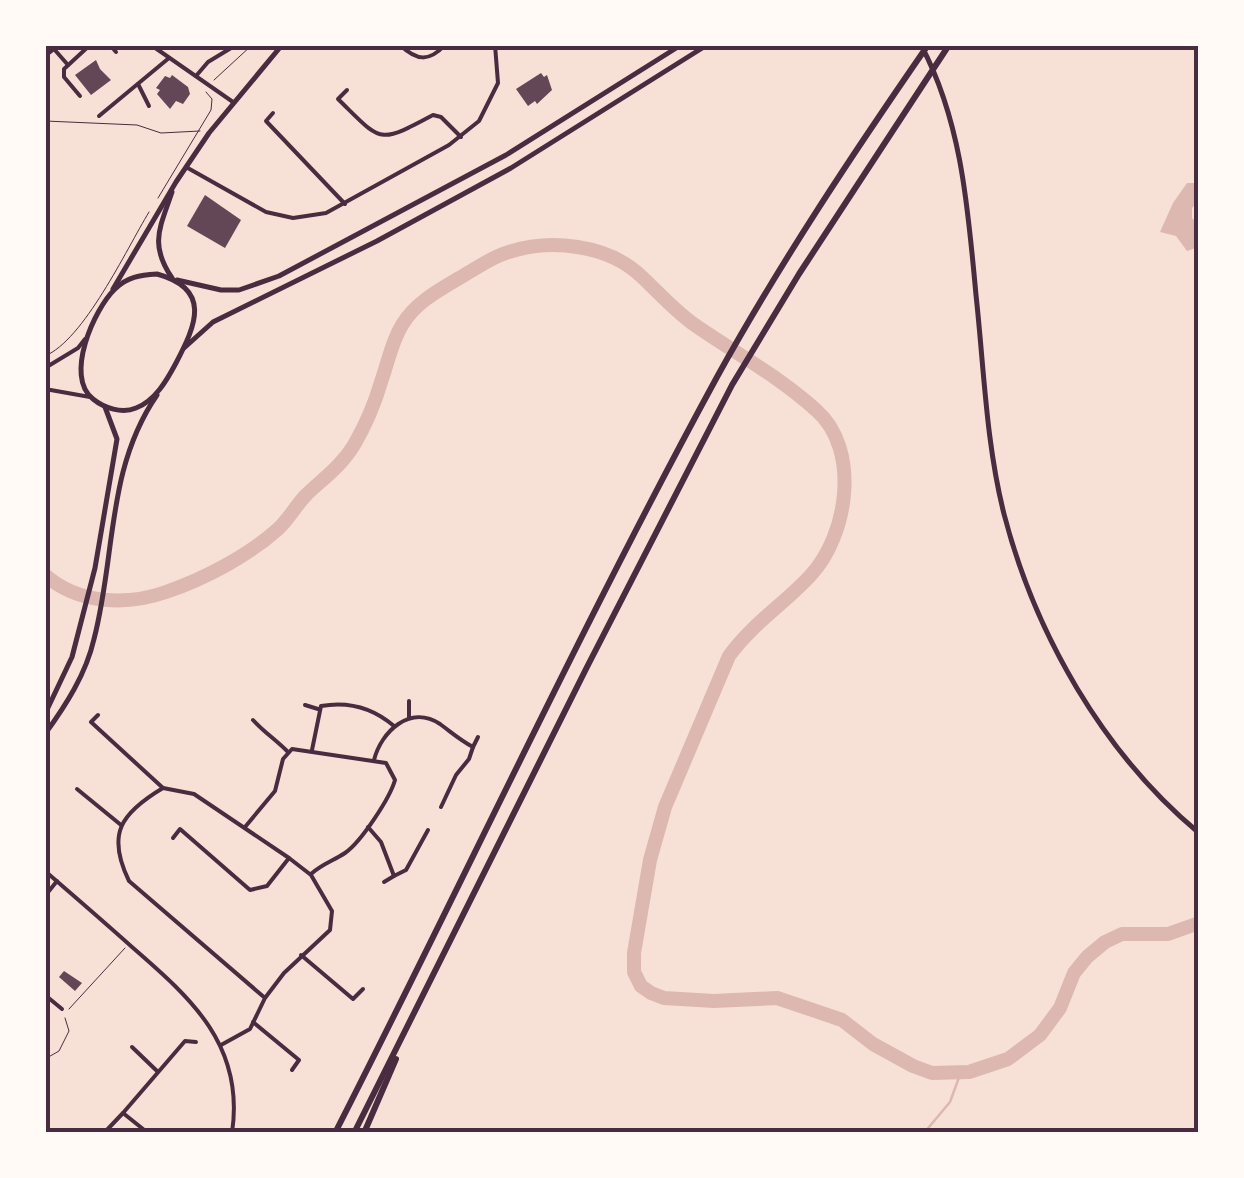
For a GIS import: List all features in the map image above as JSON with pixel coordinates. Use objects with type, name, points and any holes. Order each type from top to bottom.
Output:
[{"type":"highway","points":[[335,1133],[562,677],[718,375],[924,45]]},
{"type":"highway","points":[[354,1133],[732,385],[948,45]]},
{"type":"highway","points":[[364,1133],[406,1030]]},
{"type":"main road","points":[[165,384],[132,410],[103,405],[90,397],[80,372],[88,336],[186,167],[232,102],[282,45]]},
{"type":"main road","points":[[112,292],[130,278],[142,275],[156,274],[220,290],[238,290],[279,276],[506,154],[681,45]]},
{"type":"main road","points":[[184,348],[213,322],[378,241],[511,168],[708,45]]},
{"type":"main road","points":[[924,45],[942,90],[965,190],[990,432],[1004,512],[1022,573],[1058,653],[1106,730],[1149,786],[1199,833]]},
{"type":"main road","points":[[45,734],[84,668],[101,610],[122,469],[138,426],[165,384],[196,317],[191,298],[162,263],[157,241],[176,182]]},
{"type":"main road","points":[[45,714],[72,657],[95,568],[117,438],[103,405]]},
{"type":"street","points":[[80,96],[64,78],[64,69],[90,45]]},
{"type":"street","points":[[110,45],[116,52]]},
{"type":"street","points":[[151,45],[232,102]]},
{"type":"street","points":[[196,76],[208,62],[236,45]]},
{"type":"street","points":[[400,45],[417,58],[436,54],[445,45]]},
{"type":"street","points":[[186,167],[250,205],[280,216],[316,216],[460,137],[478,121],[495,94],[496,45]]},
{"type":"street","points":[[45,56],[54,49],[68,65]]},
{"type":"street","points":[[98,116],[169,58]]},
{"type":"street","points":[[138,84],[150,106]]},
{"type":"street","points":[[348,90],[338,98],[379,136],[392,137],[433,115],[441,117],[460,137]]},
{"type":"street","points":[[273,113],[266,121],[344,204]]},
{"type":"street","points":[[45,368],[78,348],[88,336]]},
{"type":"street","points":[[45,389],[90,397]]},
{"type":"street","points":[[408,718],[409,702]]},
{"type":"street","points":[[305,705],[318,708],[334,704],[373,710],[394,726]]},
{"type":"street","points":[[312,750],[318,708]]},
{"type":"street","points":[[98,715],[91,722],[163,788],[194,794],[312,874],[332,912],[330,930],[301,955],[265,998],[244,1035],[220,1045]]},
{"type":"street","points":[[374,760],[378,745],[394,726],[408,718],[430,719],[473,747]]},
{"type":"street","points":[[253,720],[287,752]]},
{"type":"street","points":[[441,807],[456,775],[469,760],[478,736]]},
{"type":"street","points":[[287,752],[298,748],[350,760],[386,763],[395,780],[368,827],[345,853],[324,862],[312,874]]},
{"type":"street","points":[[245,827],[275,791],[287,752]]},
{"type":"street","points":[[77,788],[120,825]]},
{"type":"street","points":[[163,788],[130,810],[120,825],[120,862],[129,881],[265,998]]},
{"type":"street","points":[[368,827],[381,842],[394,876]]},
{"type":"street","points":[[172,838],[180,829],[250,890],[267,886],[290,858]]},
{"type":"street","points":[[384,882],[406,870],[428,830]]},
{"type":"street","points":[[45,871],[202,1012],[220,1045],[231,1078],[232,1133]]},
{"type":"street","points":[[45,896],[57,882]]},
{"type":"street","points":[[301,955],[352,999],[363,989]]},
{"type":"street","points":[[45,994],[62,1009]]},
{"type":"street","points":[[254,1022],[300,1060],[292,1070]]},
{"type":"street","points":[[104,1133],[185,1041],[196,1042]]},
{"type":"street","points":[[132,1047],[157,1072]]},
{"type":"street","points":[[123,1112],[148,1133]]},
{"type":"path","points":[[45,121],[137,125],[161,133],[196,132],[156,202]]},
{"type":"path","points":[[45,356],[64,346],[79,329],[153,206]]},
{"type":"path","points":[[45,1059],[59,1050],[69,1031],[62,1009],[72,1009],[129,944]]},
{"type":"shaded area","points":[[1187,183],[1199,183],[1199,200],[1192,208],[1192,218],[1199,225],[1199,247],[1187,251],[1176,236],[1160,232]]},
{"type":"building","points":[[96,60],[111,80],[91,95],[75,75]]},
{"type":"building","points":[[541,73],[547,75],[552,90],[537,104],[535,101],[528,106],[516,89]]},
{"type":"building","points":[[172,75],[188,87],[190,94],[183,104],[176,101],[170,109],[156,88],[165,76]]},
{"type":"building","points":[[205,195],[241,220],[225,248],[187,226]]},
{"type":"building","points":[[64,971],[82,983],[75,991],[59,977]]},
{"type":"waterway","points":[[45,575],[87,597],[135,599],[180,587],[239,557],[278,529],[349,452],[373,406],[398,332],[422,302],[506,253],[559,245],[595,251],[628,266],[692,323],[816,410],[830,427],[844,469],[840,516],[823,559],[729,656],[665,807],[650,860],[634,953],[634,972],[641,986],[664,998],[777,998],[842,1020],[873,1044],[913,1066],[932,1073],[969,1072],[1008,1059],[1040,1035],[1060,1008],[1074,973],[1105,942],[1122,934],[1168,934],[1199,923]]},
{"type":"waterway","points":[[924,1133],[950,1102],[961,1072]]}]
